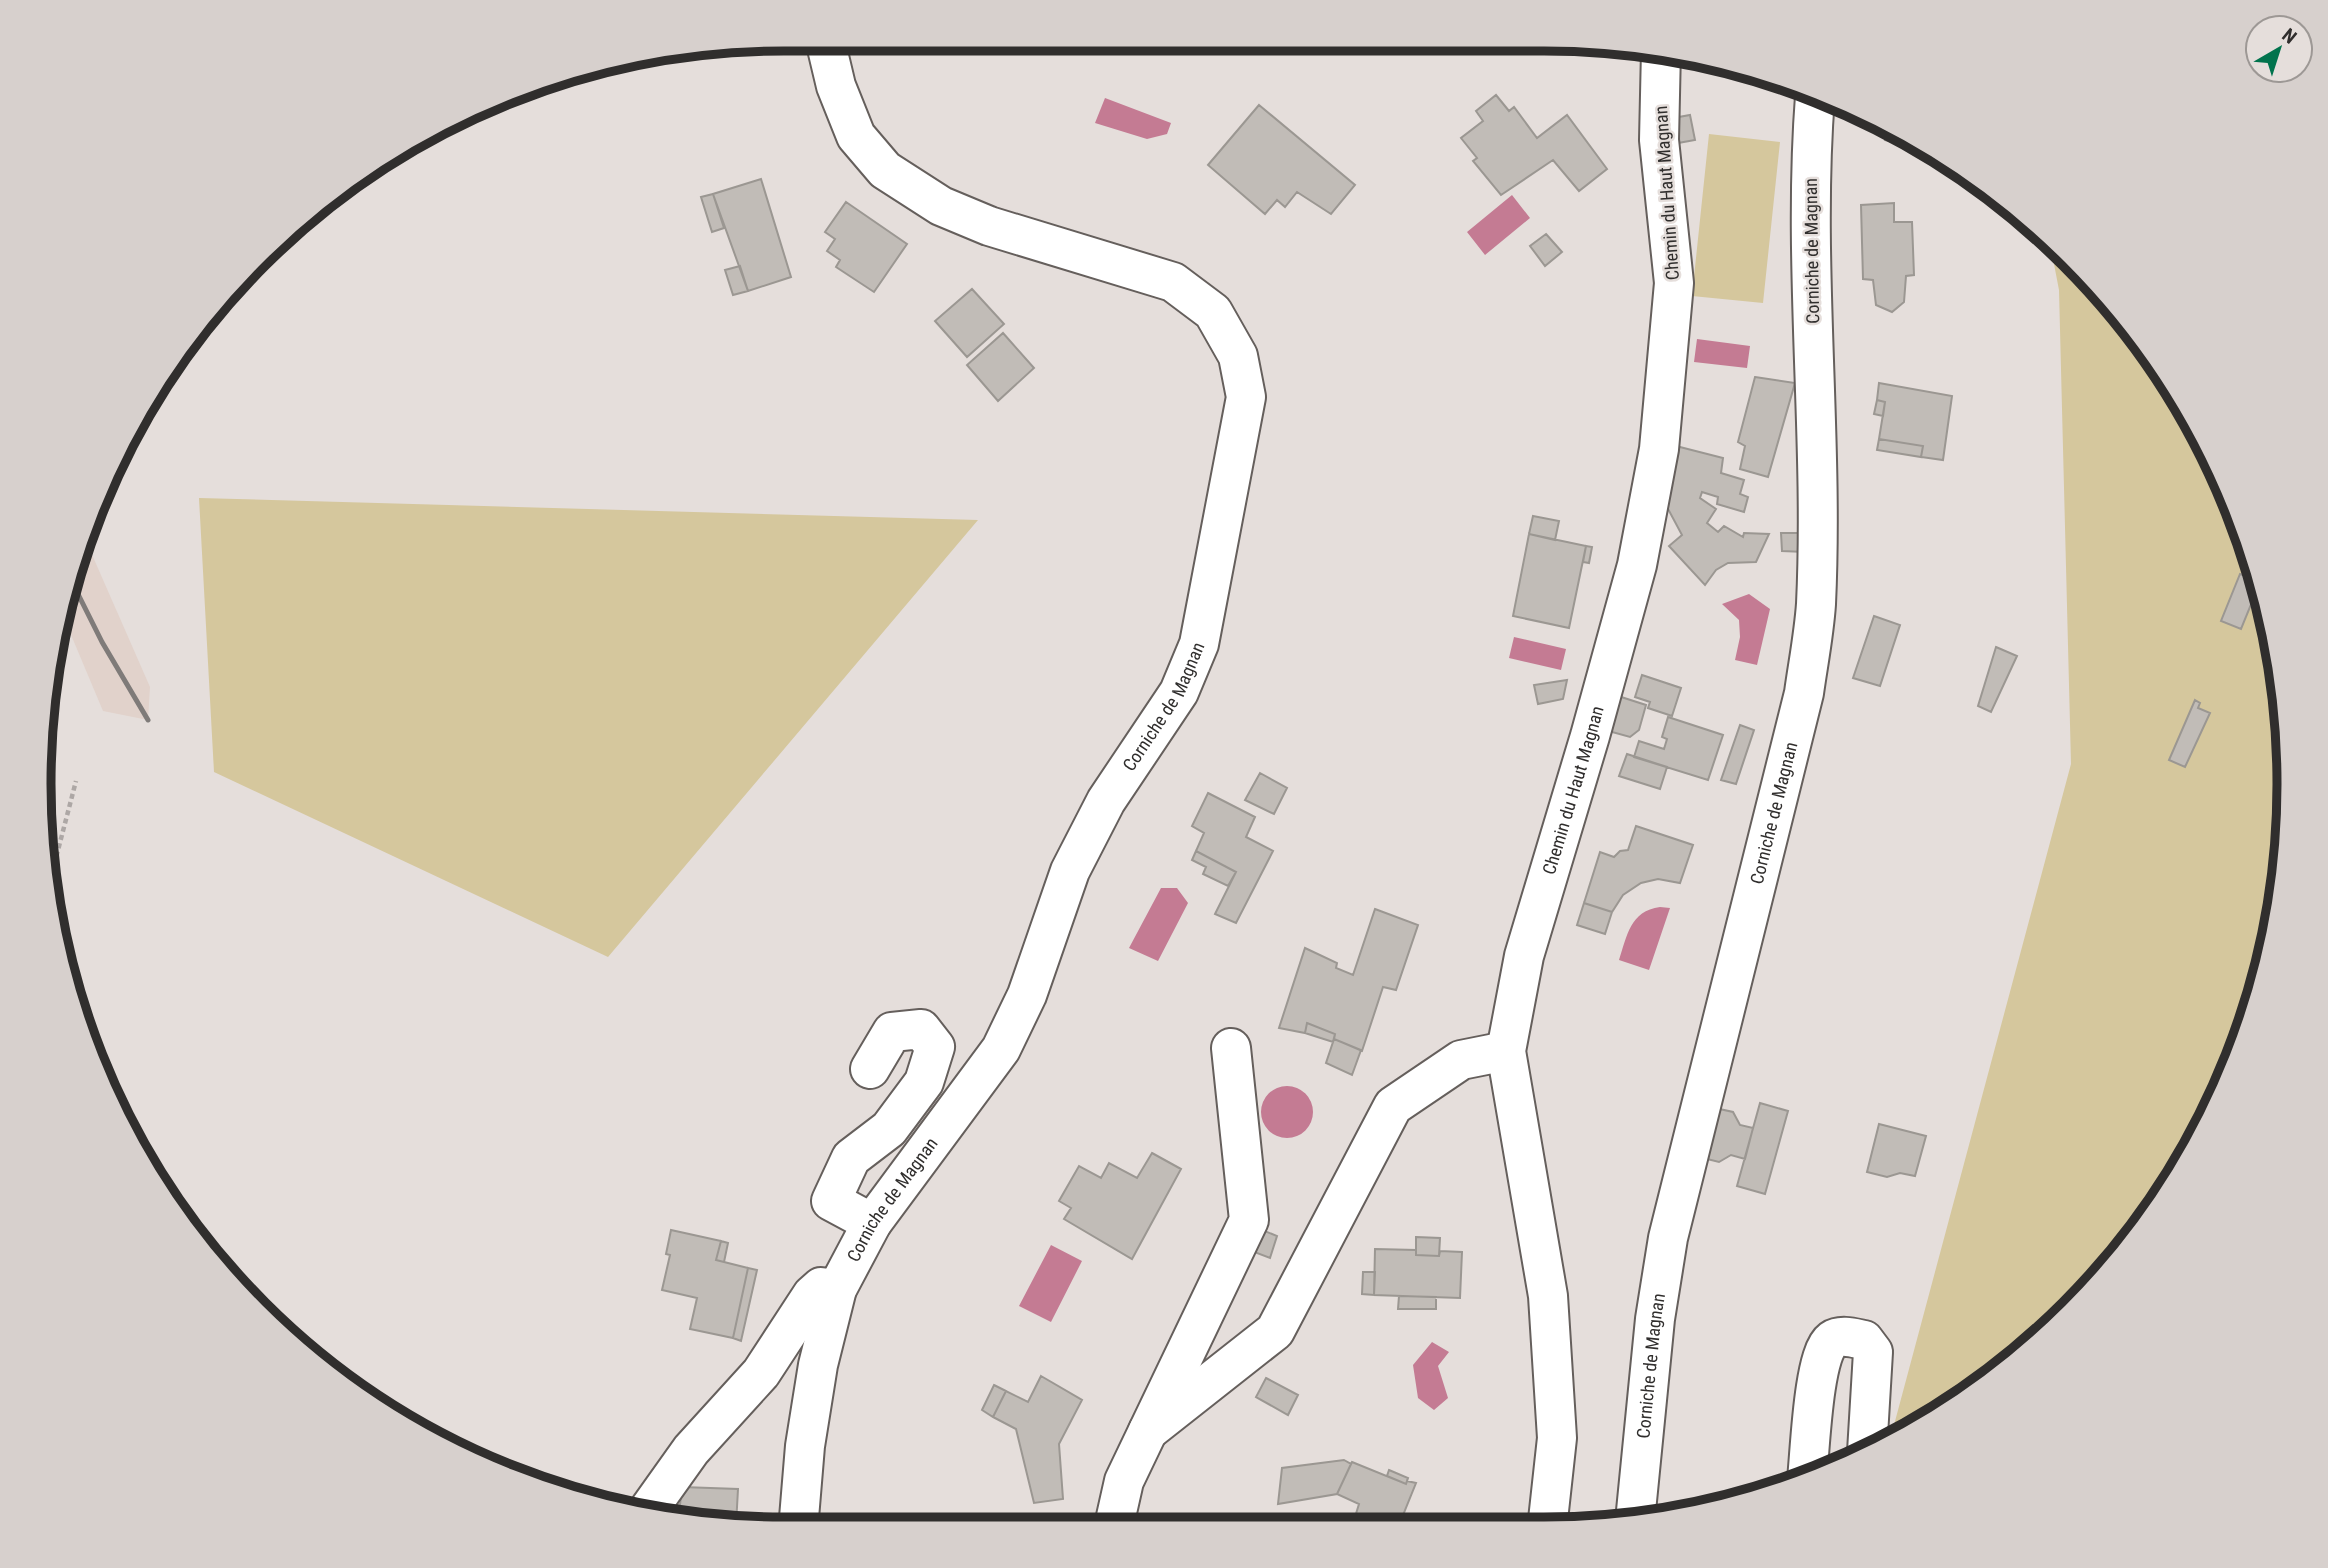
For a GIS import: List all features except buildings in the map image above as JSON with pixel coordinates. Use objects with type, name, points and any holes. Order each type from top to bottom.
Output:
[{"type":"street","name":"Corniche de Magnan","points":[[799,1517],[805,1446],[818,1365],[837,1289],[872,1223],[1000,1049],[1027,995],[1070,871],[1106,801],[1179,692],[1199,644],[1246,397],[1238,356],[1213,312],[1173,282],[989,226],[941,206],[885,170],[856,136],[836,86],[828,51]]},
{"type":"street","name":"Chemin du Haut Magnan","points":[[1548,1517],[1557,1438],[1548,1296],[1506,1051],[1524,956],[1590,736],[1637,565],[1659,449],[1674,283],[1659,140],[1661,61]]},
{"type":"street","name":"Corniche de Magnan","points":[[1636,1511],[1655,1319],[1668,1238],[1804,693],[1816,607],[1810,164],[1814,103]]},
{"type":"street","points":[[870,1069],[892,1032],[921,1029],[935,1047],[924,1082],[889,1129],[851,1158],[831,1201],[872,1223]]},
{"type":"street","points":[[1116,1517],[1124,1481],[1249,1220],[1231,1048]]},
{"type":"street","points":[[1147,1431],[1275,1331],[1393,1106],[1461,1060],[1506,1051]]},
{"type":"street","points":[[652,1505],[691,1450],[761,1373],[812,1295],[821,1287],[837,1289]]},
{"type":"street","points":[[1808,1467],[1817,1372],[1824,1350],[1832,1340],[1846,1336],[1864,1340],[1873,1352],[1868,1442]]},
{"type":"path","points":[[55,861],[76,781]]},
{"type":"shaded area","points":[[1105,98],[1171,123],[1167,134],[1147,139],[1095,123]]},
{"type":"shaded area","points":[[1709,134],[1780,142],[1763,303],[1692,296]]},
{"type":"shaded area","points":[[1512,195],[1530,218],[1485,255],[1467,232]]},
{"type":"shaded area","points":[[2053,257],[2095,301],[2154,377],[2202,460],[2238,548],[2263,641],[2276,736],[2276,832],[2271,880],[2252,974],[2238,1020],[2202,1108],[2154,1191],[2095,1267],[2027,1335],[1951,1394],[1893,1429],[2071,764],[2059,290]]},
{"type":"shaded area","points":[[1697,339],[1750,346],[1747,368],[1694,362]]},
{"type":"shaded area","points":[[199,498],[978,520],[608,957],[214,772]]},
{"type":"shaded area","points":[[90,549],[150,687],[148,720],[103,711],[68,628]]},
{"type":"shaded area","points":[[1749,594],[1770,609],[1757,665],[1735,660],[1740,637],[1739,620],[1722,604]]},
{"type":"shaded area","points":[[1514,637],[1566,649],[1561,670],[1509,658]]},
{"type":"shaded area","points":[[1161,888],[1177,888],[1188,903],[1158,961],[1129,948]]},
{"type":"shaded area","points":[[1670,908],[1649,970],[1619,960],[1636,919],[1650,909]]},
{"type":"shaded area","points":[[1287,1086],[1297,1088],[1305,1094],[1311,1102],[1311,1122],[1305,1130],[1297,1136],[1287,1138],[1277,1136],[1269,1130],[1263,1122],[1261,1112],[1263,1102],[1269,1094],[1277,1088]]},
{"type":"shaded area","points":[[1051,1245],[1082,1261],[1051,1322],[1019,1306]]},
{"type":"shaded area","points":[[1432,1342],[1449,1352],[1438,1366],[1448,1398],[1434,1410],[1418,1398],[1413,1365]]},
{"type":"railway","points":[[77,592],[102,642],[148,720]]}]
